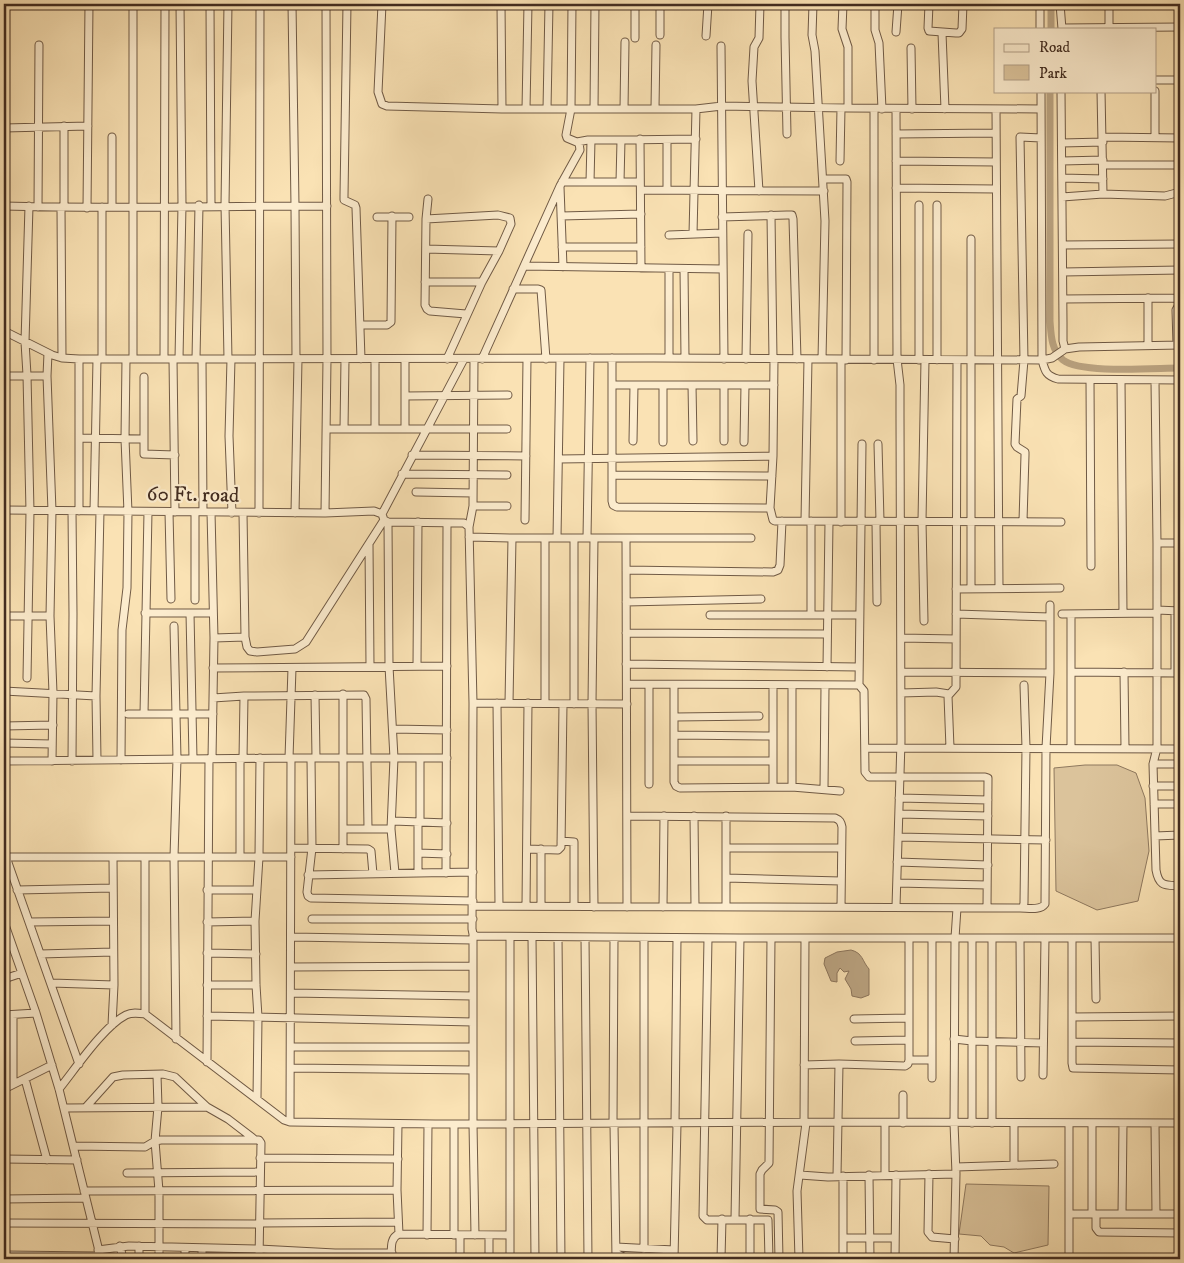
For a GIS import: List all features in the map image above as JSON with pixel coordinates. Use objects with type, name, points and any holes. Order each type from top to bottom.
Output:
[{"type":"street","points":[[87,208],[88,4]]},
{"type":"street","points":[[120,760],[122,630],[127,588],[128,512],[125,439],[133,206],[133,4]]},
{"type":"street","points":[[164,359],[165,4]]},
{"type":"street","points":[[171,599],[172,512],[176,455],[176,359],[182,206],[180,4]]},
{"type":"street","points":[[210,4],[211,206]]},
{"type":"street","points":[[228,4],[226,205],[232,513]]},
{"type":"street","points":[[259,513],[260,4]]},
{"type":"street","points":[[292,4],[297,359],[295,513]]},
{"type":"street","points":[[325,514],[327,359],[326,4]]},
{"type":"street","points":[[347,4],[344,200],[352,203],[356,208],[360,359]]},
{"type":"street","points":[[382,4],[378,92],[382,104],[387,106],[502,108],[696,108],[722,106],[1041,108]]},
{"type":"street","points":[[501,4],[502,108]]},
{"type":"street","points":[[526,108],[528,4]]},
{"type":"street","points":[[547,108],[549,4]]},
{"type":"street","points":[[572,4],[571,108],[566,137],[577,142],[591,140],[696,139]]},
{"type":"street","points":[[594,108],[595,4]]},
{"type":"street","points":[[635,4],[635,38]]},
{"type":"street","points":[[660,4],[660,35]]},
{"type":"street","points":[[706,36],[708,4]]},
{"type":"street","points":[[759,191],[752,81],[754,47],[759,38],[760,4]]},
{"type":"street","points":[[785,4],[787,134]]},
{"type":"street","points":[[813,4],[812,35],[815,51],[824,180],[822,359]]},
{"type":"street","points":[[840,161],[848,47],[842,25],[843,4]]},
{"type":"street","points":[[875,4],[882,108]]},
{"type":"street","points":[[896,32],[898,4]]},
{"type":"street","points":[[929,4],[928,30],[942,33],[960,32],[962,4]]},
{"type":"street","points":[[1040,4],[1040,28]]},
{"type":"street","points":[[1060,4],[1062,28],[1180,27]]},
{"type":"street","points":[[1109,4],[1109,28]]},
{"type":"street","points":[[942,33],[945,108]]},
{"type":"street","points":[[624,108],[625,42]]},
{"type":"street","points":[[38,207],[39,45]]},
{"type":"street","points":[[655,108],[656,45]]},
{"type":"street","points":[[721,46],[724,359]]},
{"type":"street","points":[[912,48],[912,108]]},
{"type":"street","points":[[1156,80],[1180,80]]},
{"type":"street","points":[[1041,92],[1042,360],[1046,374],[1058,380],[1180,380]]},
{"type":"street","points":[[1061,92],[1064,350]]},
{"type":"street","points":[[1101,92],[1102,194]]},
{"type":"street","points":[[1155,92],[1155,138]]},
{"type":"street","points":[[693,234],[696,190],[696,108]]},
{"type":"street","points":[[874,108],[874,360]]},
{"type":"street","points":[[896,108],[901,638],[901,748],[896,907]]},
{"type":"street","points":[[996,108],[999,588]]},
{"type":"street","points":[[62,358],[64,126]]},
{"type":"street","points":[[4,128],[88,126]]},
{"type":"street","points":[[896,134],[996,134]]},
{"type":"street","points":[[112,137],[112,207]]},
{"type":"street","points":[[1023,521],[1026,455],[1015,444],[1017,399],[1021,396],[1024,360],[1020,137],[1041,138]]},
{"type":"street","points":[[1062,143],[1180,138]]},
{"type":"street","points":[[640,139],[641,268]]},
{"type":"street","points":[[590,182],[591,140]]},
{"type":"street","points":[[620,182],[621,140]]},
{"type":"street","points":[[667,140],[667,190]]},
{"type":"street","points":[[475,1235],[473,1124],[473,703],[468,527],[473,506],[474,396],[478,359],[524,266],[561,184],[580,150],[580,145],[577,142]]},
{"type":"street","points":[[1062,161],[1180,165]]},
{"type":"street","points":[[896,162],[996,162]]},
{"type":"street","points":[[824,180],[842,178],[846,179],[847,182],[841,522]]},
{"type":"street","points":[[1062,178],[1103,179]]},
{"type":"street","points":[[561,184],[620,182],[667,190],[824,191]]},
{"type":"street","points":[[561,184],[563,267]]},
{"type":"street","points":[[896,188],[996,189]]},
{"type":"street","points":[[1062,197],[1102,194],[1165,196],[1180,192]]},
{"type":"street","points":[[428,199],[425,305],[430,312],[466,314]]},
{"type":"street","points":[[4,206],[87,208],[226,205],[327,206]]},
{"type":"street","points":[[919,205],[924,621]]},
{"type":"street","points":[[937,205],[937,360]]},
{"type":"street","points":[[27,678],[30,511],[25,342],[29,206]]},
{"type":"street","points":[[199,206],[199,359],[214,638],[207,890],[207,1062]]},
{"type":"street","points":[[97,760],[97,511],[95,438],[99,359],[102,207]]},
{"type":"street","points":[[561,216],[641,214]]},
{"type":"street","points":[[771,215],[774,359],[773,456],[770,508],[772,520],[829,522],[1062,522]]},
{"type":"street","points":[[360,325],[387,325],[391,322],[392,216]]},
{"type":"street","points":[[426,219],[506,216],[510,218],[512,224],[466,314],[447,359]]},
{"type":"street","points":[[722,217],[792,216],[797,359]]},
{"type":"street","points":[[377,217],[409,217]]},
{"type":"street","points":[[669,235],[722,233]]},
{"type":"street","points":[[746,359],[748,234]]},
{"type":"street","points":[[971,240],[971,588]]},
{"type":"street","points":[[1063,245],[1180,244]]},
{"type":"street","points":[[562,247],[641,247]]},
{"type":"street","points":[[426,249],[499,251]]},
{"type":"street","points":[[524,266],[722,269]]},
{"type":"street","points":[[669,269],[669,358]]},
{"type":"street","points":[[684,269],[685,358]]},
{"type":"street","points":[[1063,272],[1180,270]]},
{"type":"street","points":[[426,282],[482,282]]},
{"type":"street","points":[[1063,299],[1180,298],[1180,286]]},
{"type":"street","points":[[513,289],[541,290],[546,359]]},
{"type":"street","points":[[1148,298],[1148,346]]},
{"type":"street","points":[[4,331],[48,353],[62,358],[79,359],[685,358],[1042,360],[1052,358],[1064,350],[1079,347],[1179,345],[1176,310],[1180,303]]},
{"type":"street","points":[[48,353],[47,376],[52,511],[50,616],[53,693],[52,761]]},
{"type":"street","points":[[590,358],[594,906]]},
{"type":"street","points":[[612,358],[612,501],[614,505],[617,507],[770,508]]},
{"type":"street","points":[[72,761],[79,359]]},
{"type":"street","points":[[344,429],[345,359]]},
{"type":"street","points":[[375,359],[375,429]]},
{"type":"street","points":[[405,359],[405,429]]},
{"type":"street","points":[[243,513],[245,637],[247,648],[250,651],[257,652],[301,647],[385,518],[402,474],[464,359]]},
{"type":"street","points":[[525,520],[527,359]]},
{"type":"street","points":[[558,538],[560,359]]},
{"type":"street","points":[[808,359],[808,521],[811,615]]},
{"type":"street","points":[[901,693],[936,692],[949,694],[955,690],[958,360]]},
{"type":"street","points":[[4,376],[47,376]]},
{"type":"street","points":[[144,377],[144,454],[176,455]]},
{"type":"street","points":[[1090,380],[1091,566]]},
{"type":"street","points":[[1121,380],[1123,613]]},
{"type":"street","points":[[1154,380],[1157,543],[1157,748],[1153,764],[1154,836],[1158,880],[1163,885],[1180,886]]},
{"type":"street","points":[[612,385],[774,385]]},
{"type":"street","points":[[633,441],[634,385]]},
{"type":"street","points":[[663,385],[663,442]]},
{"type":"street","points":[[692,385],[693,440]]},
{"type":"street","points":[[724,385],[724,441]]},
{"type":"street","points":[[744,385],[744,442]]},
{"type":"street","points":[[405,396],[508,395]]},
{"type":"street","points":[[326,429],[506,429]]},
{"type":"street","points":[[79,438],[144,439]]},
{"type":"street","points":[[862,444],[859,685],[864,691],[865,772],[867,776],[985,777],[989,782],[987,908]]},
{"type":"street","points":[[877,602],[878,444]]},
{"type":"street","points":[[412,455],[526,456]]},
{"type":"street","points":[[559,459],[773,456]]},
{"type":"street","points":[[402,474],[507,475]]},
{"type":"street","points":[[612,475],[772,476]]},
{"type":"street","points":[[416,492],[473,493]]},
{"type":"street","points":[[473,506],[507,506]]},
{"type":"street","name":"60 Ft. road","points":[[4,510],[325,514],[374,511],[385,518],[418,522],[464,523],[468,527]]},
{"type":"street","points":[[144,714],[148,512]]},
{"type":"street","points":[[195,512],[195,600]]},
{"type":"street","points":[[385,518],[389,666],[394,758],[391,829],[395,873]]},
{"type":"street","points":[[626,570],[772,572],[778,570],[780,565],[782,521]]},
{"type":"street","points":[[417,666],[418,522]]},
{"type":"street","points":[[827,667],[829,522]]},
{"type":"street","points":[[446,873],[447,523]]},
{"type":"street","points":[[469,537],[751,538]]},
{"type":"street","points":[[509,703],[512,538]]},
{"type":"street","points":[[545,538],[545,704]]},
{"type":"street","points":[[574,538],[574,704]]},
{"type":"street","points":[[626,538],[627,907]]},
{"type":"street","points":[[1157,543],[1180,544]]},
{"type":"street","points":[[369,544],[370,666]]},
{"type":"street","points":[[956,589],[1060,588]]},
{"type":"street","points":[[626,602],[761,599]]},
{"type":"street","points":[[315,695],[312,848],[307,892],[311,898],[474,903],[499,906],[1039,908],[1045,904],[1046,748],[1050,673],[1050,605]]},
{"type":"street","points":[[1062,614],[1178,610],[1177,673],[1071,672]]},
{"type":"street","points":[[145,613],[213,613]]},
{"type":"street","points":[[190,613],[193,759]]},
{"type":"street","points":[[956,614],[1050,617]]},
{"type":"street","points":[[1071,614],[1071,748]]},
{"type":"street","points":[[710,615],[859,615]]},
{"type":"street","points":[[4,616],[50,616]]},
{"type":"street","points":[[174,626],[177,759],[174,857],[176,1039]]},
{"type":"street","points":[[626,633],[827,634]]},
{"type":"street","points":[[214,638],[245,637]]},
{"type":"street","points":[[901,638],[956,639]]},
{"type":"street","points":[[626,664],[859,667]]},
{"type":"street","points":[[214,668],[447,666]]},
{"type":"street","points":[[290,1122],[290,695],[292,668]]},
{"type":"street","points":[[901,672],[1050,673]]},
{"type":"street","points":[[1124,672],[1124,748]]},
{"type":"street","points":[[626,684],[859,685]]},
{"type":"street","points":[[649,684],[649,784]]},
{"type":"street","points":[[674,685],[674,782],[676,786],[680,788],[792,787],[840,791]]},
{"type":"street","points":[[773,685],[773,787]]},
{"type":"street","points":[[792,685],[792,787]]},
{"type":"street","points":[[1020,908],[1023,907],[1024,903],[1026,748],[1024,685]]},
{"type":"street","points":[[824,789],[825,686]]},
{"type":"street","points":[[4,691],[96,696]]},
{"type":"street","points":[[213,698],[343,694],[362,694],[366,696],[368,828]]},
{"type":"street","points":[[343,694],[343,849]]},
{"type":"street","points":[[949,694],[950,748]]},
{"type":"street","points":[[240,857],[244,696]]},
{"type":"street","points":[[473,703],[627,704]]},
{"type":"street","points":[[497,703],[499,906]]},
{"type":"street","points":[[526,906],[528,703]]},
{"type":"street","points":[[527,849],[558,850],[561,847],[563,704]]},
{"type":"street","points":[[128,714],[213,714]]},
{"type":"street","points":[[675,717],[759,716]]},
{"type":"street","points":[[4,726],[53,725]]},
{"type":"street","points":[[393,729],[446,730]]},
{"type":"street","points":[[675,736],[773,736]]},
{"type":"street","points":[[4,743],[52,744]]},
{"type":"street","points":[[865,748],[1180,749]]},
{"type":"street","points":[[257,1098],[258,1017],[255,921],[259,857],[260,758]]},
{"type":"street","points":[[418,873],[420,758]]},
{"type":"street","points":[[4,761],[447,758]]},
{"type":"street","points":[[675,761],[773,761]]},
{"type":"street","points":[[1153,764],[1180,764]]},
{"type":"street","points":[[1153,786],[1180,786]]},
{"type":"street","points":[[899,798],[988,800]]},
{"type":"street","points":[[1154,804],[1180,804]]},
{"type":"street","points":[[899,814],[988,816]]},
{"type":"street","points":[[627,816],[835,818],[841,822],[841,907]]},
{"type":"street","points":[[664,816],[664,907]]},
{"type":"street","points":[[694,816],[695,907]]},
{"type":"street","points":[[726,816],[726,907]]},
{"type":"street","points":[[392,821],[447,823]]},
{"type":"street","points":[[343,828],[391,829]]},
{"type":"street","points":[[1154,836],[1180,835]]},
{"type":"street","points":[[898,837],[1046,840]]},
{"type":"street","points":[[560,841],[574,842],[574,906]]},
{"type":"street","points":[[291,848],[368,849],[371,851],[373,874]]},
{"type":"street","points":[[726,848],[841,848]]},
{"type":"street","points":[[541,849],[541,906]]},
{"type":"street","points":[[418,853],[446,854]]},
{"type":"street","points":[[79,1064],[5,857],[291,858]]},
{"type":"street","points":[[112,1025],[114,985],[113,857]]},
{"type":"street","points":[[145,857],[145,1014]]},
{"type":"street","points":[[897,862],[988,865]]},
{"type":"street","points":[[308,875],[473,872]]},
{"type":"street","points":[[726,878],[841,881]]},
{"type":"street","points":[[897,883],[987,885]]},
{"type":"street","points":[[17,890],[113,888]]},
{"type":"street","points":[[207,890],[257,890]]},
{"type":"street","points":[[954,1259],[956,1170],[954,1123],[954,938],[957,908]]},
{"type":"street","points":[[312,919],[473,919]]},
{"type":"street","points":[[29,922],[113,920]]},
{"type":"street","points":[[207,922],[255,921]]},
{"type":"street","points":[[4,922],[36,1012],[59,1089],[100,1255]]},
{"type":"street","points":[[291,937],[1180,938]]},
{"type":"street","points":[[510,937],[510,1259]]},
{"type":"street","points":[[532,937],[535,1259]]},
{"type":"street","points":[[558,937],[562,1259]]},
{"type":"street","points":[[585,938],[588,1259]]},
{"type":"street","points":[[614,938],[613,1124],[616,1253]]},
{"type":"street","points":[[644,938],[644,1248]]},
{"type":"street","points":[[674,1259],[677,938]]},
{"type":"street","points":[[708,938],[703,1216],[707,1220],[768,1220],[769,1259]]},
{"type":"street","points":[[735,1219],[740,938]]},
{"type":"street","points":[[760,1219],[760,1174],[769,1163],[771,938]]},
{"type":"street","points":[[798,1259],[798,1190],[805,1123],[805,938]]},
{"type":"street","points":[[804,1065],[904,1066],[908,1064],[909,938]]},
{"type":"street","points":[[932,938],[932,1078]]},
{"type":"street","points":[[972,938],[972,1123]]},
{"type":"street","points":[[992,938],[992,1123]]},
{"type":"street","points":[[1020,938],[1021,1077]]},
{"type":"street","points":[[1043,1075],[1045,938]]},
{"type":"street","points":[[1072,938],[1072,1063],[1075,1068],[1180,1070]]},
{"type":"street","points":[[1094,938],[1096,999]]},
{"type":"street","points":[[40,954],[113,952]]},
{"type":"street","points":[[207,953],[256,954]]},
{"type":"street","points":[[291,967],[474,966]]},
{"type":"street","points":[[4,979],[22,973]]},
{"type":"street","points":[[51,983],[114,985]]},
{"type":"street","points":[[207,984],[256,985]]},
{"type":"street","points":[[291,993],[473,996]]},
{"type":"street","points":[[4,1014],[13,1015],[36,1012]]},
{"type":"street","points":[[59,1089],[112,1025],[126,1015],[136,1012],[145,1014],[284,1120],[290,1122],[398,1124],[1180,1123]]},
{"type":"street","points":[[13,1015],[13,1084]]},
{"type":"street","points":[[207,1016],[473,1022]]},
{"type":"street","points":[[1072,1017],[1180,1016]]},
{"type":"street","points":[[854,1019],[909,1018]]},
{"type":"street","points":[[954,1039],[972,1042],[1043,1042]]},
{"type":"street","points":[[855,1041],[909,1040]]},
{"type":"street","points":[[1072,1042],[1180,1043]]},
{"type":"street","points":[[291,1047],[473,1047]]},
{"type":"street","points":[[909,1060],[932,1060]]},
{"type":"street","points":[[839,1064],[838,1122],[843,1238],[842,1259]]},
{"type":"street","points":[[4,1089],[52,1065]]},
{"type":"street","points":[[291,1068],[473,1070]]},
{"type":"street","points":[[86,1108],[113,1077],[123,1075],[169,1075],[175,1077],[207,1107],[228,1119],[254,1139]]},
{"type":"street","points":[[157,1075],[158,1107],[155,1141],[159,1259]]},
{"type":"street","points":[[25,1079],[47,1160]]},
{"type":"street","points":[[902,1123],[903,1095]]},
{"type":"street","points":[[64,1108],[207,1107]]},
{"type":"street","points":[[885,1123],[885,1175]]},
{"type":"street","points":[[1014,1123],[1014,1165]]},
{"type":"street","points":[[1069,1123],[1069,1259]]},
{"type":"street","points":[[1092,1123],[1094,1214],[1096,1228],[1099,1232],[1180,1233]]},
{"type":"street","points":[[1122,1123],[1122,1214]]},
{"type":"street","points":[[1156,1123],[1156,1214]]},
{"type":"street","points":[[398,1124],[399,1234]]},
{"type":"street","points":[[427,1234],[428,1124]]},
{"type":"street","points":[[454,1124],[457,1235],[460,1259]]},
{"type":"street","points":[[74,1146],[145,1147],[150,1146],[155,1141],[259,1140],[261,1143],[259,1259]]},
{"type":"street","points":[[260,1158],[398,1160]]},
{"type":"street","points":[[4,1160],[77,1160]]},
{"type":"street","points":[[800,1175],[818,1177],[929,1174],[1014,1165],[1054,1164]]},
{"type":"street","points":[[127,1172],[260,1172]]},
{"type":"street","points":[[929,1174],[928,1232],[932,1237],[955,1238]]},
{"type":"street","points":[[869,1175],[870,1259]]},
{"type":"street","points":[[895,1259],[896,1175]]},
{"type":"street","points":[[4,1200],[158,1191],[398,1190]]},
{"type":"street","points":[[760,1209],[776,1210],[778,1212],[780,1259]]},
{"type":"street","points":[[1069,1214],[1180,1214]]},
{"type":"street","points":[[721,1259],[722,1219]]},
{"type":"street","points":[[750,1219],[750,1259]]},
{"type":"street","points":[[4,1223],[260,1224],[398,1222]]},
{"type":"street","points":[[4,1255],[100,1255],[120,1246],[139,1246],[259,1249],[392,1256],[392,1239],[399,1234],[510,1235]]},
{"type":"street","points":[[489,1236],[489,1259]]},
{"type":"street","points":[[843,1238],[895,1238]]},
{"type":"street","points":[[120,1246],[123,1259]]},
{"type":"street","points":[[139,1246],[139,1259]]},
{"type":"street","points":[[185,1248],[185,1259]]},
{"type":"street","points":[[616,1253],[644,1248],[674,1250]]},
{"type":"street","points":[[202,1249],[202,1259]]},
{"type":"street","points":[[616,1253],[627,1259]]},
{"type":"green space","points":[[1085,765],[1117,765],[1136,773],[1145,798],[1149,851],[1138,901],[1097,910],[1056,891],[1054,768]]},
{"type":"green space","points":[[966,1184],[1049,1186],[1048,1245],[1014,1253],[1004,1247],[990,1245],[981,1236],[959,1234]]},
{"type":"shaded area","points":[[851,950],[860,955],[869,969],[869,995],[861,998],[852,996],[851,989],[845,979],[849,971],[844,972],[840,968],[837,973],[837,982],[831,981],[824,964],[825,958],[837,952]]},
{"type":"waterway","points":[[1051,4],[1051,28]]},
{"type":"waterway","points":[[1050,92],[1050,321],[1052,342],[1056,352],[1063,360],[1085,367],[1101,369],[1180,368]]}]
